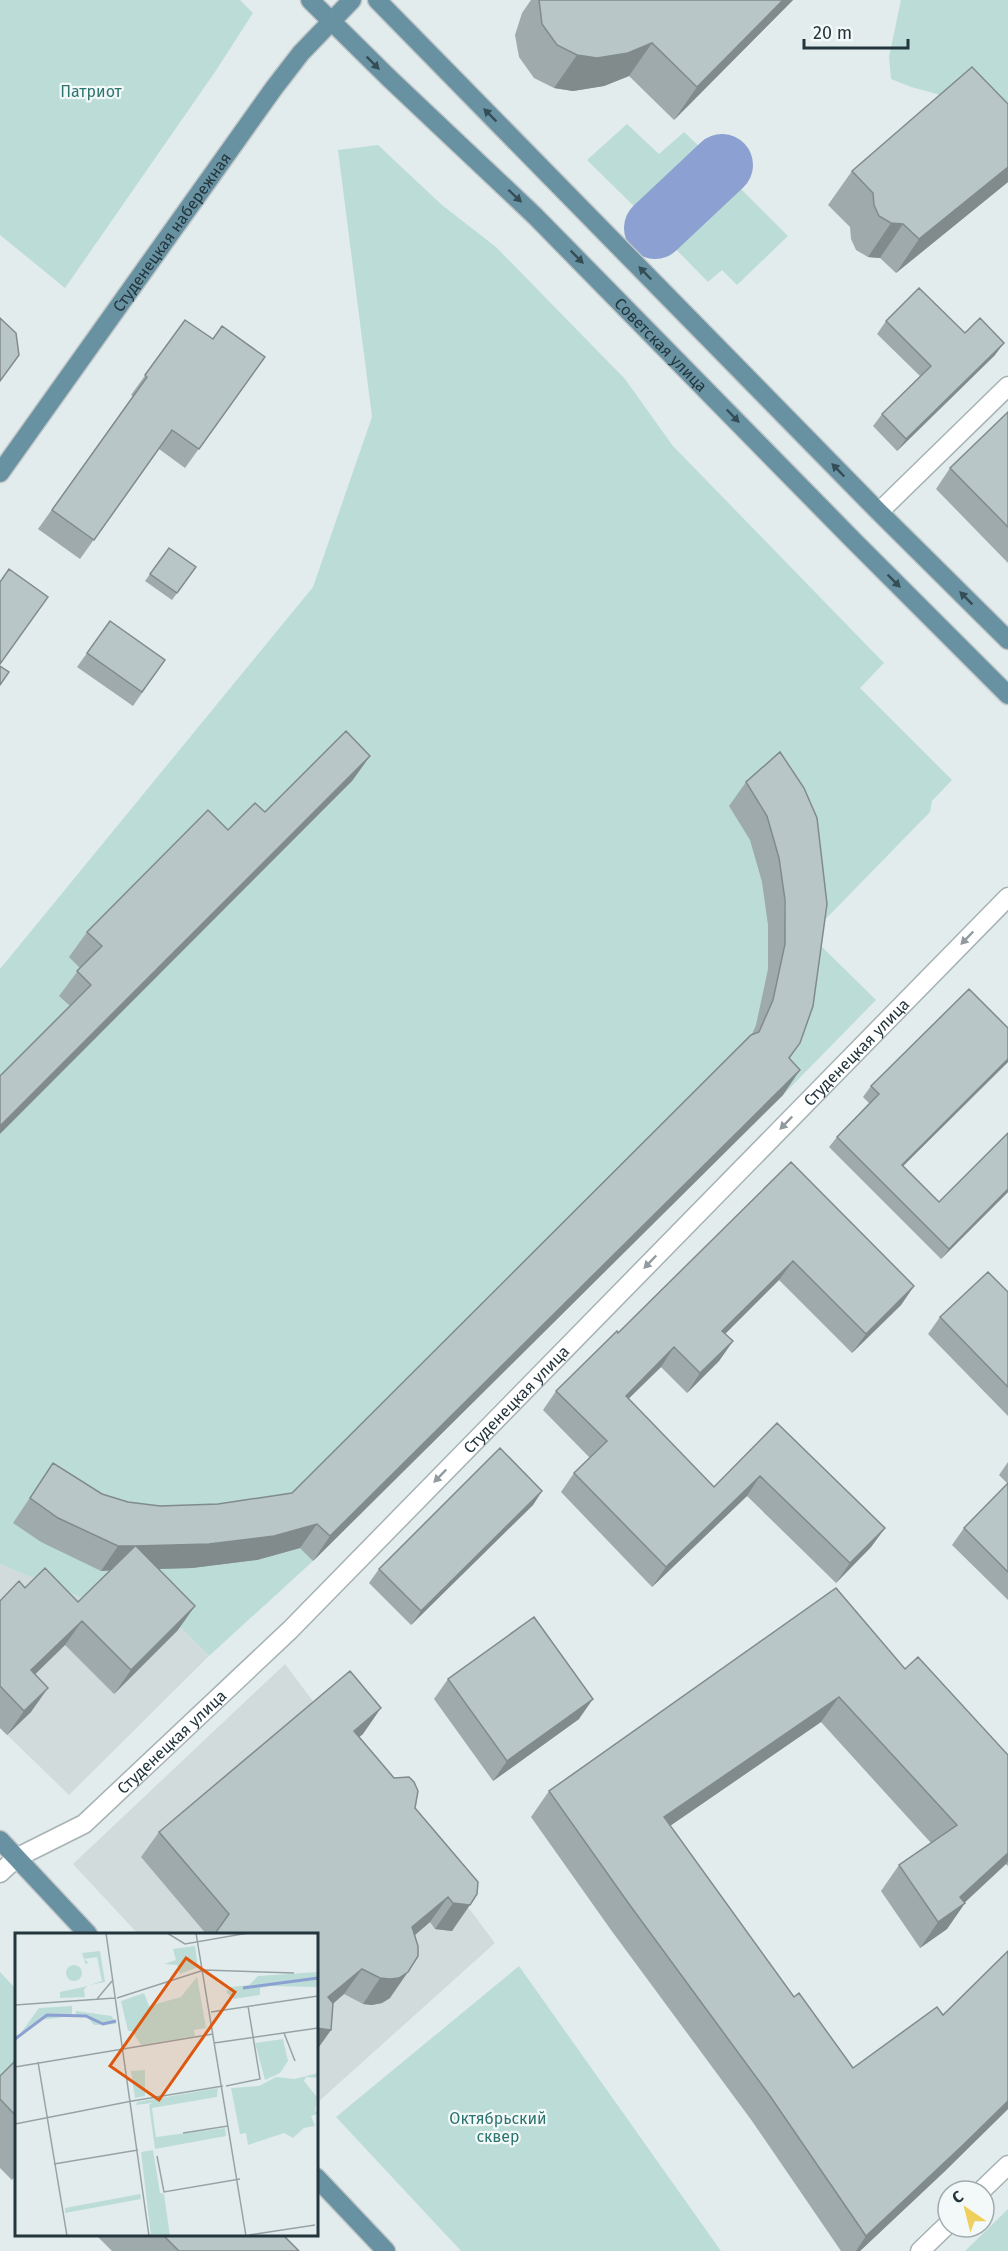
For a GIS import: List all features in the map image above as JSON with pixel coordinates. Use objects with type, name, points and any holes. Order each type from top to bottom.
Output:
[{"type":"main road","name":"Советская улица","points":[[310,0],[535,216],[853,540],[1008,694]]},
{"type":"main road","name":"Студенецкая набережная","points":[[0,473],[274,88],[301,53],[352,0]]},
{"type":"main road","points":[[377,0],[879,512],[1008,640]]},
{"type":"main road","points":[[0,1840],[86,1933]]},
{"type":"main road","points":[[318,2179],[386,2251]]},
{"type":"street","points":[[879,512],[1008,386]]},
{"type":"street","name":"Студенецкая улица","points":[[0,1873],[16,1858],[84,1824],[290,1630],[1008,897]]},
{"type":"street","points":[[993,2179],[1008,2165]]},
{"type":"street","points":[[920,2251],[936,2236]]},
{"type":"shaded area","points":[[0,1564],[84,1599],[131,1578],[209,1656],[69,1795],[0,1728]]},
{"type":"shaded area","points":[[285,1664],[495,1943],[318,2102],[318,1933],[137,1933],[73,1864]]},
{"type":"green space","name":"Патриот","points":[[0,0],[240,0],[253,13],[215,72],[65,288],[0,235]]},
{"type":"green space","points":[[901,0],[1008,0],[1008,123],[970,103],[911,87],[891,79],[889,57]]},
{"type":"green space","points":[[627,124],[659,154],[684,132],[705,152],[696,184],[652,224],[587,160]]},
{"type":"green space","points":[[378,145],[442,205],[496,247],[625,379],[673,446],[884,663],[860,688],[952,780],[932,801],[930,812],[810,935],[876,1000],[313,1561],[209,1656],[131,1578],[84,1599],[0,1564],[0,969],[313,587],[372,417],[338,150]]},
{"type":"green space","points":[[735,183],[788,236],[737,285],[722,270],[708,282],[658,231],[703,190]]},
{"type":"green space","name":"Октябрьский сквер","points":[[519,1966],[721,2251],[461,2251],[336,2117]]},
{"type":"green space","points":[[0,1972],[15,1988],[15,2063],[0,2079]]},
{"type":"green space","points":[[1008,2209],[1008,2251],[965,2251],[977,2239],[996,2239],[996,2221]]},
{"type":"building","points":[[539,0],[783,0],[697,87],[652,43],[628,53],[597,58],[577,55],[557,45],[542,24]]},
{"type":"building","points":[[972,67],[1008,104],[1008,167],[919,239],[903,224],[891,223],[879,216],[874,205],[873,193],[852,171]]},
{"type":"building","points":[[919,288],[965,333],[980,318],[1004,343],[906,439],[882,414],[931,366],[886,321]]},
{"type":"building","points":[[0,318],[16,333],[19,355],[0,381]]},
{"type":"building","points":[[185,320],[213,339],[222,326],[265,357],[199,449],[172,430],[94,540],[52,510]]},
{"type":"building","points":[[1008,412],[1008,527],[950,468]]},
{"type":"building","points":[[169,548],[196,567],[177,593],[150,574]]},
{"type":"building","points":[[9,569],[48,597],[0,664],[0,582]]},
{"type":"building","points":[[110,621],[165,660],[142,692],[87,653]]},
{"type":"building","points":[[0,666],[9,672],[0,685]]},
{"type":"building","points":[[346,731],[370,756],[0,1126],[0,1076],[91,985],[77,971],[102,946],[87,932],[208,810],[228,830],[255,803],[265,812]]},
{"type":"building","points":[[780,752],[804,788],[817,818],[827,904],[813,1006],[800,1043],[789,1058],[800,1070],[330,1536],[317,1524],[274,1536],[209,1544],[136,1546],[195,1606],[131,1670],[82,1621],[31,1670],[48,1688],[24,1711],[0,1686],[0,1601],[19,1581],[25,1588],[45,1568],[78,1602],[135,1546],[118,1546],[58,1518],[30,1498],[53,1463],[102,1494],[128,1502],[160,1506],[218,1504],[292,1493],[751,1035],[759,1032],[773,1000],[785,944],[785,900],[779,858],[767,816],[746,782]]},
{"type":"building","points":[[969,989],[1008,1028],[1008,1059],[902,1165],[939,1202],[1008,1133],[1008,1189],[949,1249],[837,1137],[879,1094],[871,1086]]},
{"type":"building","points":[[791,1162],[914,1286],[866,1334],[793,1261],[722,1331],[733,1341],[700,1373],[674,1347],[626,1396],[714,1487],[777,1423],[885,1528],[850,1563],[760,1476],[666,1567],[574,1473],[607,1441],[556,1391]]},
{"type":"building","points":[[988,1272],[1008,1292],[1008,1387],[940,1317]]},
{"type":"building","points":[[500,1448],[542,1491],[421,1611],[379,1569]]},
{"type":"building","points":[[1008,1483],[1008,1572],[964,1528]]},
{"type":"building","points":[[836,1588],[905,1669],[918,1657],[1008,1755],[1008,1853],[960,1897],[965,1903],[938,1922],[899,1865],[957,1825],[839,1697],[664,1817],[794,1997],[799,1993],[853,2068],[937,2007],[943,2015],[1008,1951],[1008,2101],[866,2236],[770,2096],[549,1791]]},
{"type":"building","points":[[534,1617],[593,1699],[507,1761],[448,1679]]},
{"type":"building","points":[[350,1671],[381,1708],[354,1731],[394,1778],[409,1777],[414,1782],[418,1791],[415,1808],[478,1882],[477,1894],[470,1905],[453,1903],[448,1897],[412,1927],[418,1946],[418,1956],[408,1972],[399,1978],[390,1979],[380,1978],[362,1969],[328,1997],[333,2003],[331,2030],[318,2028],[318,1933],[215,1933],[229,1914],[159,1832]]},
{"type":"building","points":[[15,2061],[15,2115],[0,2099],[0,2076]]},
{"type":"building","points":[[164,2236],[284,2236],[299,2251],[179,2251]]},
{"type":"waterway","points":[[655,228],[722,165]]}]
